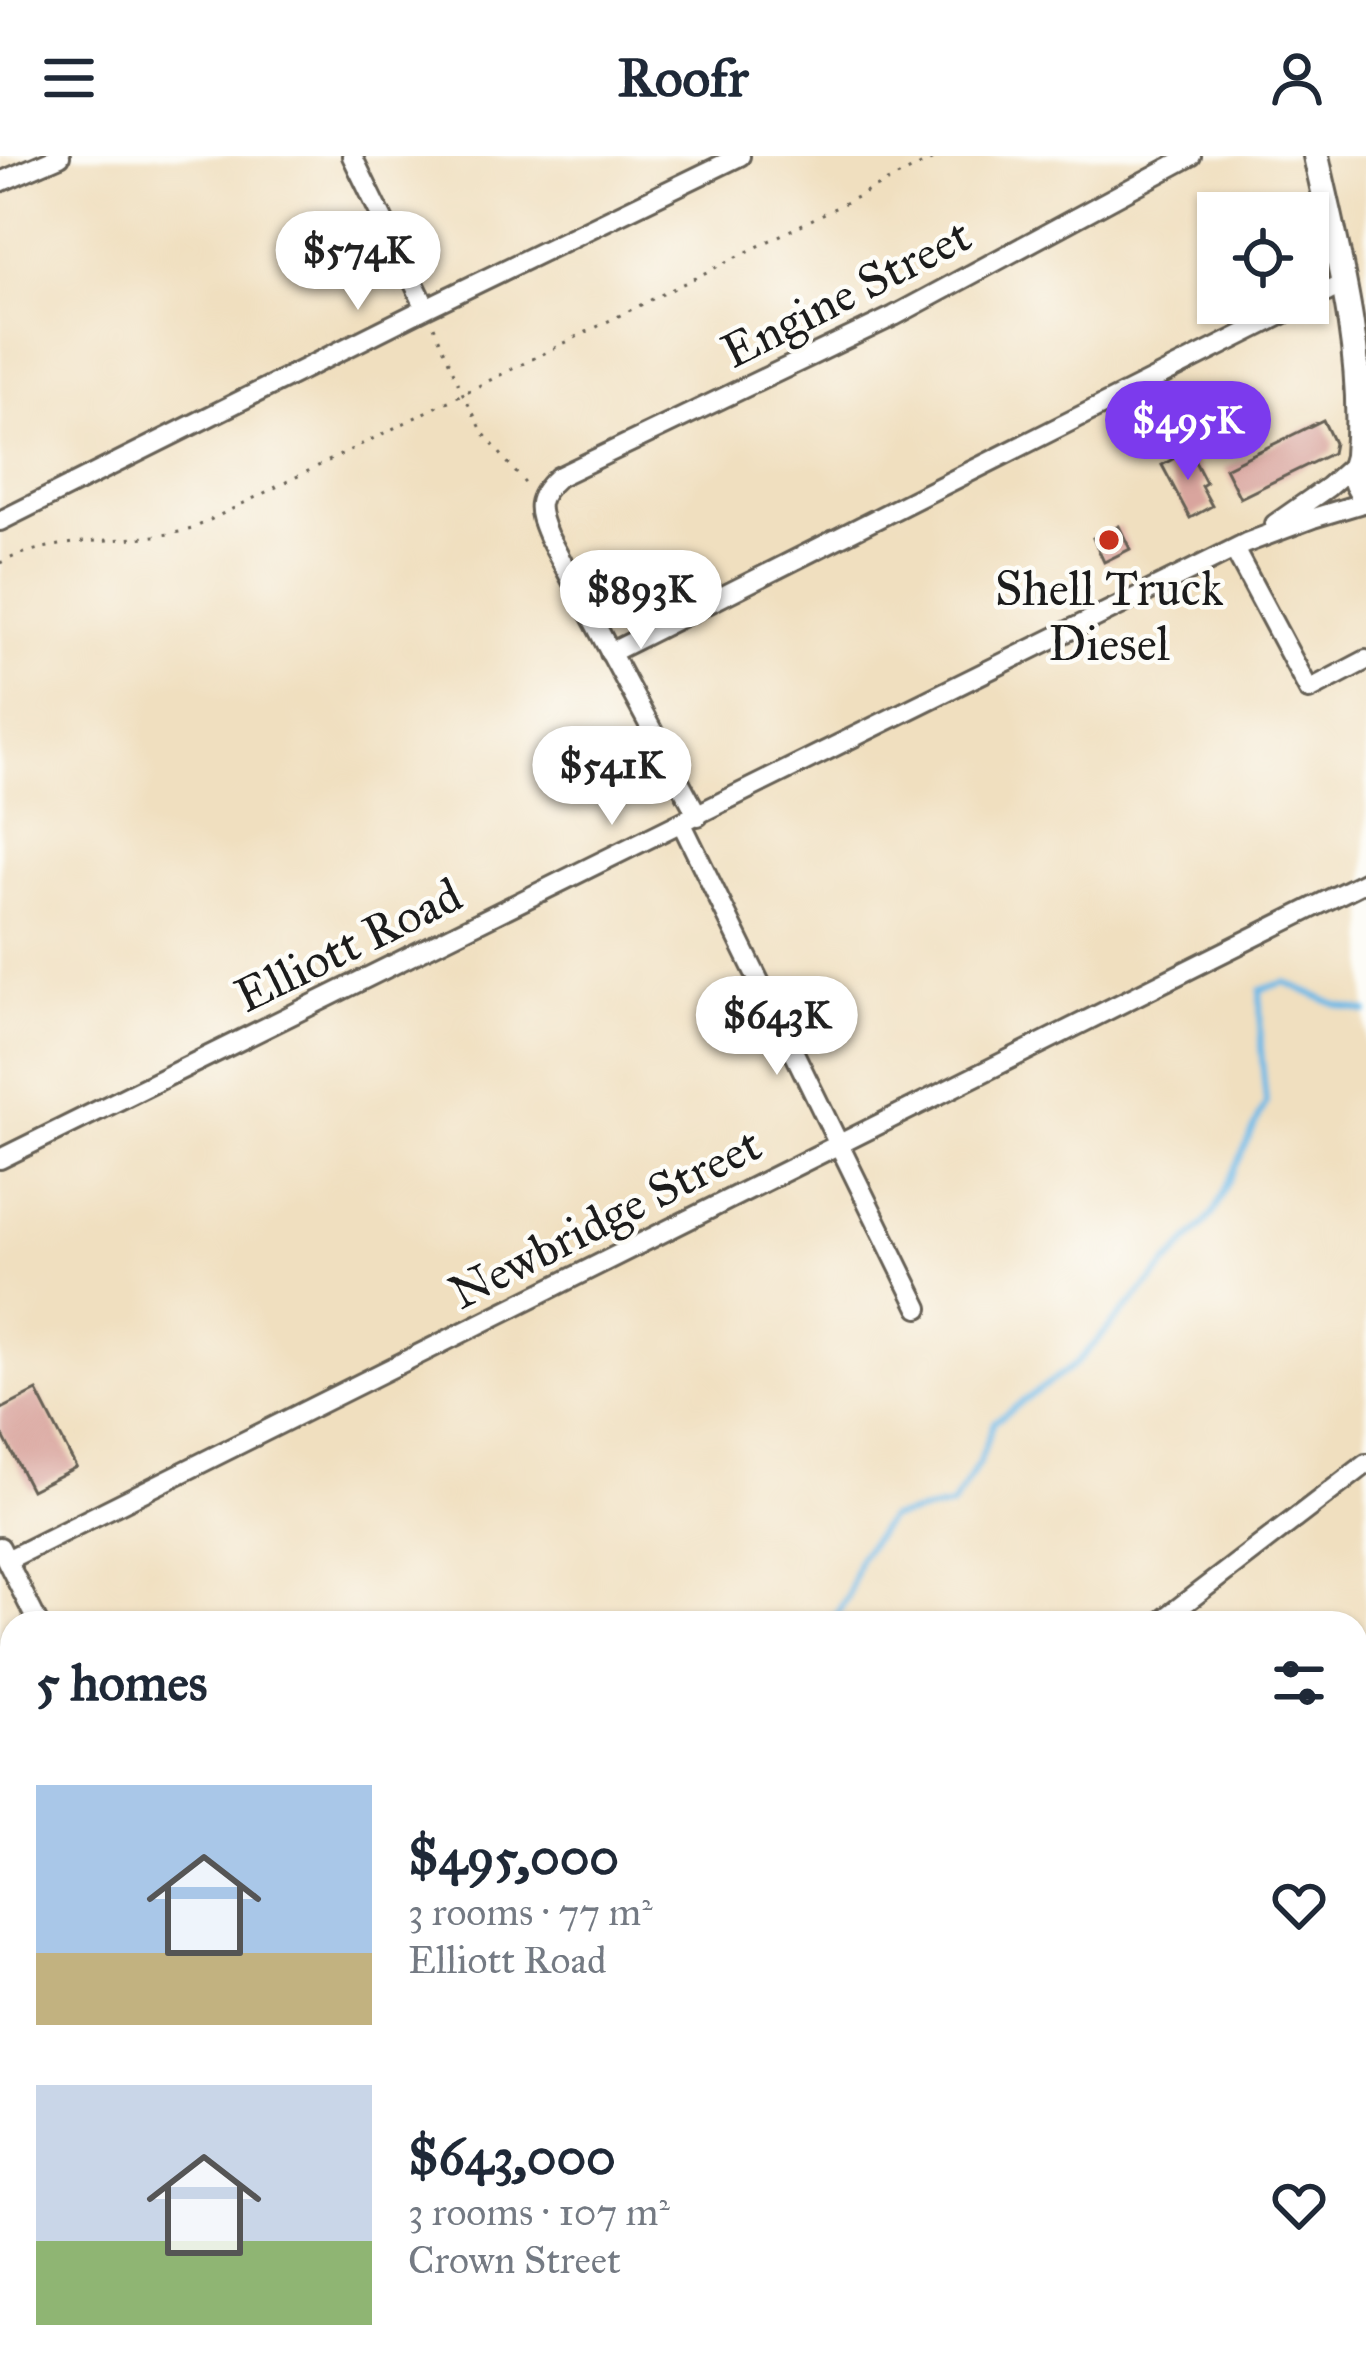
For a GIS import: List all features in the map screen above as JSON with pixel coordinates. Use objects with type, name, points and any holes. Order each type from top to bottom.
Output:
[{"type":"main road","points":[[1316,156],[1351,317],[1360,403],[1354,478],[1366,499]]},
{"type":"main road","points":[[1351,317],[1366,358]]},
{"type":"street","points":[[0,182],[60,156]]},
{"type":"street","points":[[352,156],[426,308]]},
{"type":"street","points":[[0,521],[740,156]]},
{"type":"street","name":"Engine Street","points":[[539,501],[558,477],[894,316],[1191,156]]},
{"type":"street","points":[[1329,291],[1344,284]]},
{"type":"street","points":[[610,653],[1263,324]]},
{"type":"street","name":"Elliott Road","points":[[0,1160],[1240,546],[1303,506],[1359,454]]},
{"type":"street","name":"Elliott Road","points":[[1240,546],[1366,499]]},
{"type":"street","points":[[539,501],[539,516],[548,536],[610,653],[919,1308]]},
{"type":"street","points":[[1240,546],[1309,690],[1366,660]]},
{"type":"street","name":"Newbridge Street","points":[[3,1554],[840,1145],[1366,881]]},
{"type":"street","points":[[1175,1611],[1366,1464]]},
{"type":"street","points":[[3,1554],[32,1611]]},
{"type":"path","points":[[0,563],[46,546],[163,537],[192,529],[939,156]]},
{"type":"path","points":[[426,308],[484,434],[539,501]]},
{"type":"building","points":[[1323,420],[1334,443],[1332,453],[1240,498],[1225,468]]},
{"type":"building","points":[[1189,450],[1212,506],[1190,518],[1162,465]]},
{"type":"building","points":[[1119,526],[1130,549],[1104,562],[1093,538]]},
{"type":"building","points":[[37,1391],[76,1467],[31,1490],[0,1430],[0,1410]]},
{"type":"waterway","points":[[839,1611],[859,1558],[889,1518],[952,1506],[979,1463],[994,1422],[1077,1363],[1213,1214],[1266,1103],[1260,990],[1285,982],[1334,1004],[1366,1012]]},
{"type":"place","name":"Shell Truck Diesel","points":[[1109,540]]}]
